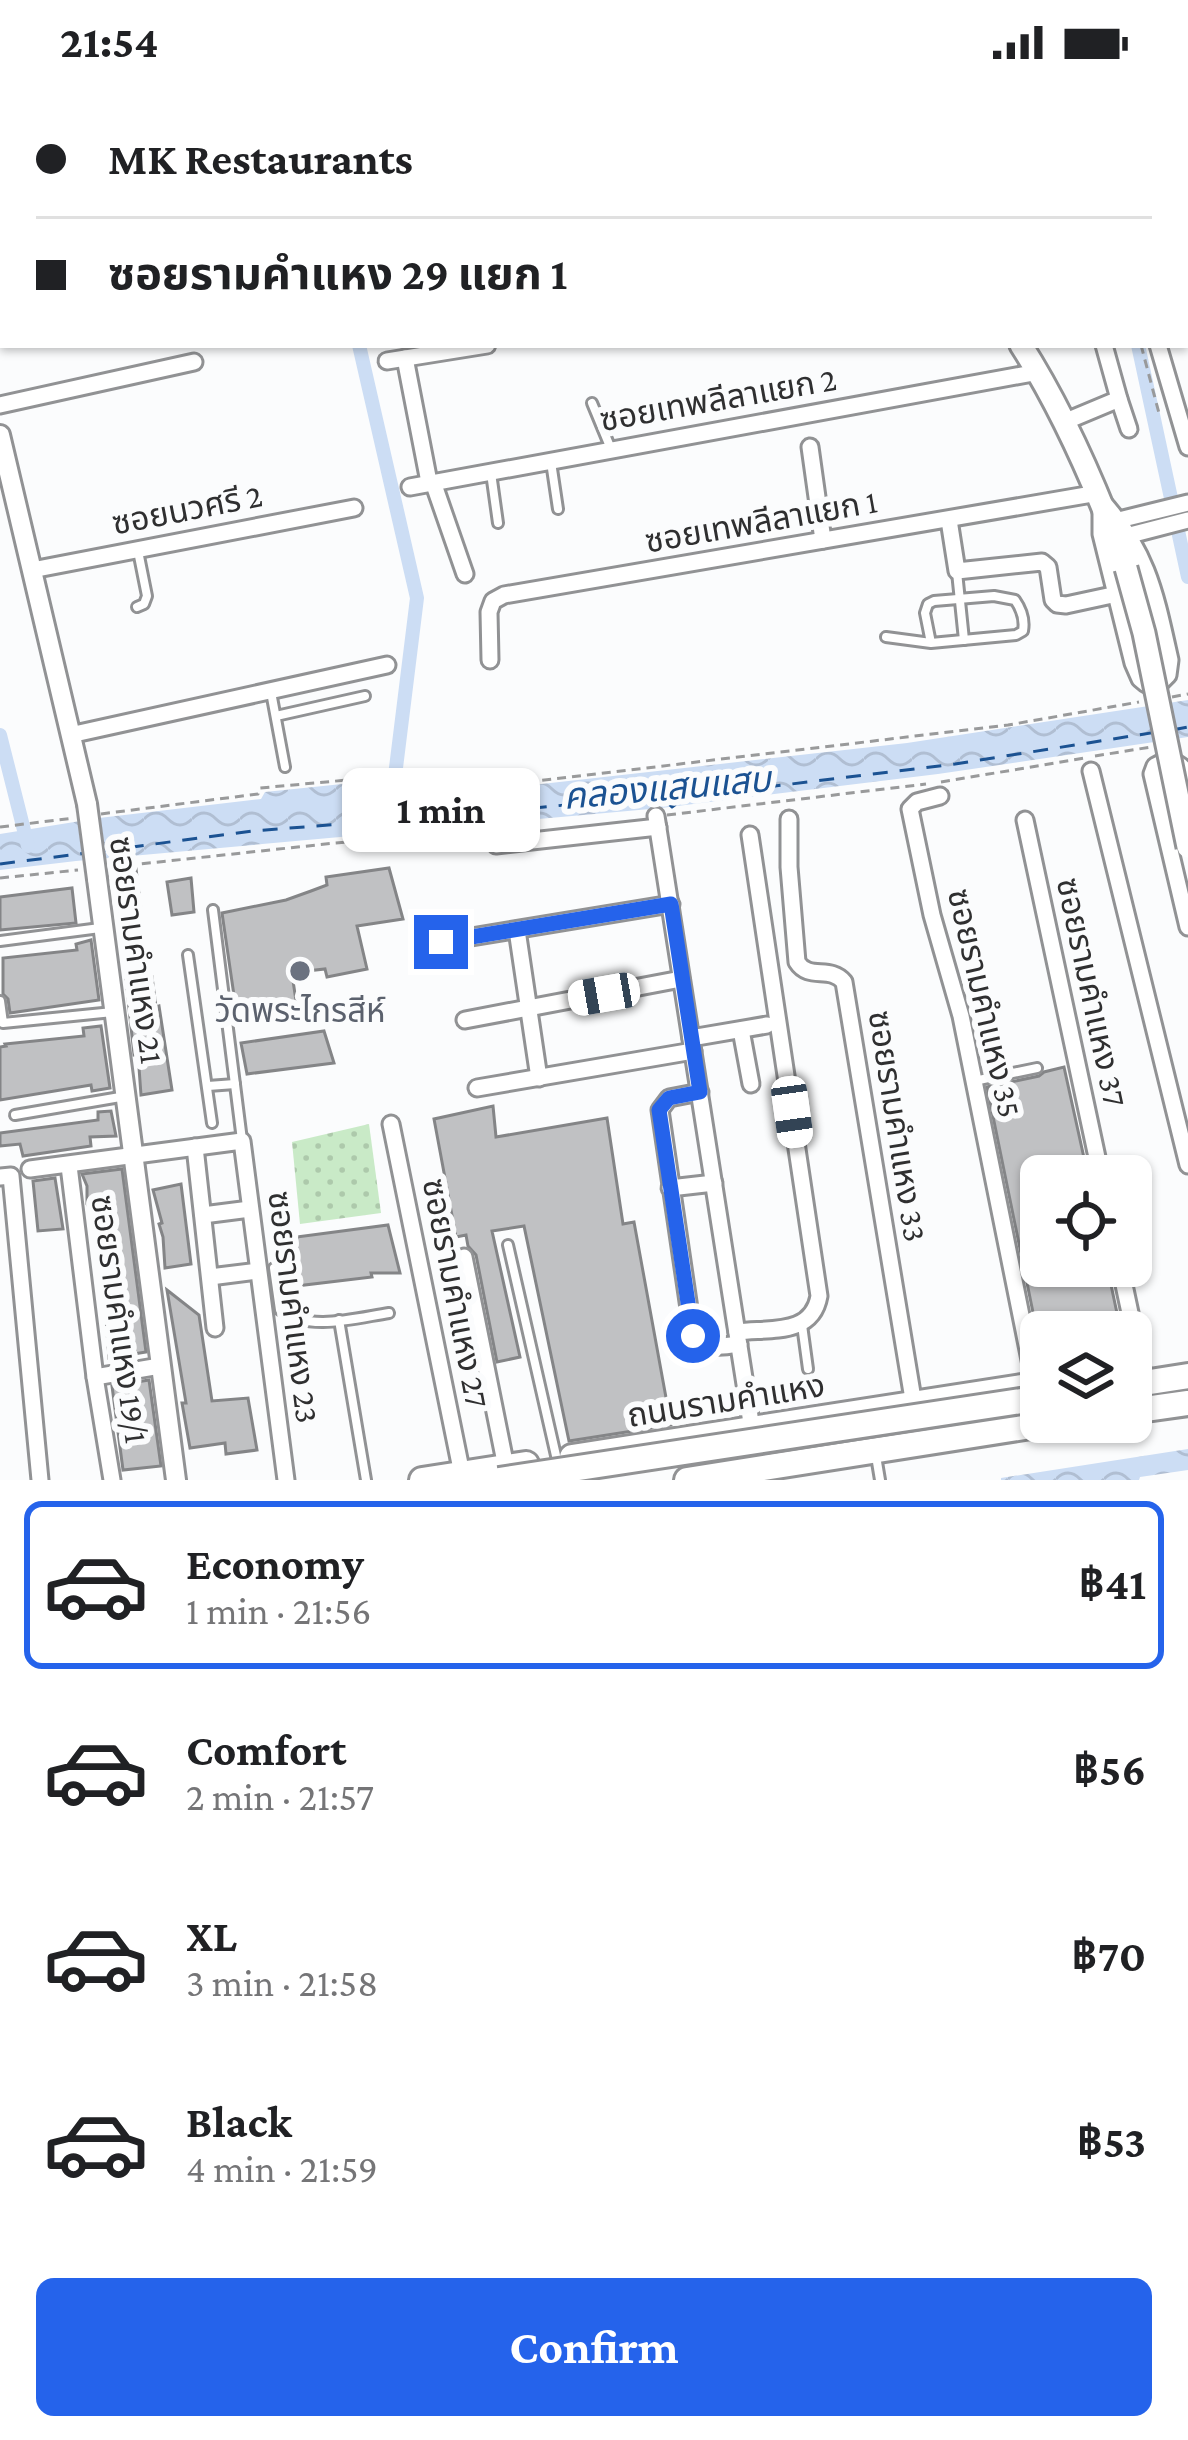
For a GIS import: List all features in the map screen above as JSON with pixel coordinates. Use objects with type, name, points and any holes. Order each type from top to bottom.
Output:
[{"type":"main road","points":[[1028,348],[1100,496],[1126,568],[1188,847]]},
{"type":"main road","points":[[1152,1370],[1188,1362]]},
{"type":"main road","points":[[1152,1375],[1188,1376]]},
{"type":"main road","name":"ถนนรามคำแหง","points":[[502,1474],[668,1434],[752,1429],[1020,1391]]},
{"type":"main road","points":[[1152,1397],[1188,1391]]},
{"type":"main road","name":"ถนนรามคำแหง","points":[[422,1480],[502,1474],[1020,1392]]},
{"type":"main road","points":[[1152,1408],[1188,1402]]},
{"type":"main road","name":"ถนนรามคำแหง","points":[[604,1480],[1020,1416]]},
{"type":"main road","points":[[668,1434],[688,1480],[1020,1427]]},
{"type":"street","points":[[465,574],[430,482],[396,360],[470,348]]},
{"type":"street","points":[[1105,348],[1129,429]]},
{"type":"street","points":[[1159,348],[1188,446]]},
{"type":"street","points":[[0,405],[194,362]]},
{"type":"street","name":"ซอยเทพลีลาแยก 2","points":[[410,487],[1037,372]]},
{"type":"street","points":[[1064,422],[1119,399]]},
{"type":"street","name":"ซอยรามคำแหง 21","points":[[0,435],[88,812],[176,1480]]},
{"type":"street","points":[[810,447],[824,541]]},
{"type":"street","points":[[1100,496],[1147,568],[1170,660],[1168,675],[1159,683],[1146,684],[1136,671],[1101,534],[1100,496]]},
{"type":"street","name":"ซอยเทพลีลาแยก 1","points":[[490,660],[489,612],[493,601],[504,595],[1100,496]]},
{"type":"street","points":[[1166,518],[1188,503]]},
{"type":"street","name":"ซอยนวศรี 2","points":[[32,571],[354,508]]},
{"type":"street","points":[[1124,528],[1166,518],[1188,520]]},
{"type":"street","points":[[950,520],[957,571],[1042,562],[1048,567],[1057,604],[1117,595]]},
{"type":"street","points":[[70,735],[387,665]]},
{"type":"street","points":[[1184,771],[1159,763],[1152,779],[1188,927]]},
{"type":"street","points":[[1091,771],[1188,1165]]},
{"type":"street","name":"ซอยรามคำแหง 35","points":[[940,796],[916,802],[910,809],[932,915],[962,1016],[1023,1311]]},
{"type":"street","name":"ซอยรามคำแหง 33","points":[[789,819],[797,962],[809,973],[828,972],[844,982],[914,1405]]},
{"type":"street","name":"ซอยรามคำแหง 37","points":[[1025,820],[1097,1155]]},
{"type":"street","points":[[496,845],[657,822],[752,1429]]},
{"type":"street","points":[[700,1092],[669,1098],[659,1110],[693,1336],[707,1347],[802,1325],[813,1317],[819,1296],[750,835]]},
{"type":"street","points":[[441,942],[671,904]]},
{"type":"street","points":[[517,930],[539,1078]]},
{"type":"street","points":[[465,1020],[681,980]]},
{"type":"street","points":[[477,1088],[692,1045],[767,1025]]},
{"type":"street","points":[[741,1030],[751,1084]]},
{"type":"street","name":"ซอยรามคำแหง 27","points":[[391,1124],[462,1474]]},
{"type":"street","points":[[29,1169],[242,1141]]},
{"type":"street","name":"ซอยรามคำแหง 23","points":[[242,1141],[250,1209],[266,1270],[286,1480]]},
{"type":"street","points":[[195,1147],[215,1328]]},
{"type":"street","name":"ซอยรามคำแหง 19/1","points":[[69,1166],[112,1480]]},
{"type":"street","points":[[0,1177],[11,1176],[40,1480]]},
{"type":"street","points":[[670,1188],[714,1183]]},
{"type":"street","points":[[202,1215],[250,1209]]},
{"type":"street","name":"ซอยรามคำแหง 27","points":[[464,1257],[502,1474]]},
{"type":"street","points":[[209,1277],[266,1270]]},
{"type":"street","points":[[95,1377],[160,1366]]},
{"type":"lane","points":[[592,403],[610,449]]},
{"type":"lane","points":[[551,460],[559,509]]},
{"type":"lane","points":[[491,471],[498,523]]},
{"type":"lane","points":[[136,607],[147,596],[138,550]]},
{"type":"lane","points":[[957,571],[964,640]]},
{"type":"lane","points":[[886,637],[932,643],[1016,635],[1023,631],[1021,608],[1015,600],[994,596],[928,604],[932,643]]},
{"type":"lane","points":[[271,690],[285,767]]},
{"type":"lane","points":[[275,716],[365,696]]},
{"type":"lane","points":[[213,910],[242,1141]]},
{"type":"lane","points":[[0,941],[103,928]]},
{"type":"lane","points":[[188,955],[212,1124]]},
{"type":"lane","points":[[0,1001],[2,1023],[115,1012]]},
{"type":"lane","points":[[974,1081],[1037,1068]]},
{"type":"lane","points":[[208,1086],[235,1084]]},
{"type":"lane","points":[[15,1115],[126,1096]]},
{"type":"lane","points":[[508,1245],[557,1460]]},
{"type":"lane","points":[[266,1270],[285,1315],[310,1321],[389,1313]]},
{"type":"lane","points":[[339,1320],[366,1480]]},
{"type":"lane","points":[[802,1325],[808,1369]]},
{"type":"lane","points":[[875,1448],[880,1480]]},
{"type":"path","points":[[1142,348],[1160,417]]},
{"type":"path","points":[[1162,698],[1188,694]]},
{"type":"path","points":[[0,826],[258,794],[260,788],[391,776],[460,790],[1008,725],[1140,702]]},
{"type":"path","points":[[657,822],[674,814],[962,780],[1150,747]]},
{"type":"path","points":[[673,807],[674,814]]},
{"type":"path","points":[[0,878],[506,830]]},
{"type":"green space","points":[[369,1124],[381,1213],[300,1224],[292,1142]]},
{"type":"water","name":"คลองแสนแสบ","points":[[1188,700],[1188,737],[938,774],[661,808],[0,870],[0,834],[261,799],[265,792],[381,780],[462,793],[907,743]]},
{"type":"water","points":[[1188,1449],[1188,1470],[1139,1480],[1001,1480],[1001,1478]]},
{"type":"building","points":[[389,868],[403,919],[357,926],[367,969],[327,977],[325,969],[292,974],[298,1014],[238,1023],[222,913],[286,900],[327,885],[326,877]]},
{"type":"building","points":[[136,869],[142,917],[121,919],[115,872]]},
{"type":"building","points":[[191,878],[194,912],[172,915],[167,882]]},
{"type":"building","points":[[72,888],[76,923],[0,930],[0,897]]},
{"type":"building","points":[[91,940],[99,1000],[10,1013],[3,994],[3,958],[77,950],[76,944]]},
{"type":"building","points":[[152,977],[172,1090],[141,1095],[126,980]]},
{"type":"building","points":[[101,1026],[110,1088],[92,1091],[91,1085],[0,1100],[0,1047],[84,1036],[83,1028]]},
{"type":"building","points":[[324,1031],[334,1063],[247,1074],[241,1043]]},
{"type":"building","points":[[1064,1067],[1083,1155],[1020,1155],[1020,1249],[987,1087]]},
{"type":"building","points":[[493,1106],[496,1137],[607,1118],[623,1224],[634,1222],[671,1425],[569,1441],[524,1226],[492,1231],[520,1357],[497,1362],[476,1255],[466,1235],[456,1237],[434,1119]]},
{"type":"building","points":[[111,1111],[116,1136],[90,1137],[91,1146],[23,1156],[20,1144],[0,1146],[0,1133],[98,1120],[98,1112]]},
{"type":"building","points":[[122,1169],[146,1352],[109,1358],[99,1240],[82,1174]]},
{"type":"building","points":[[55,1178],[63,1229],[38,1231],[33,1181]]},
{"type":"building","points":[[181,1184],[191,1264],[165,1268],[162,1223],[153,1190]]},
{"type":"building","points":[[388,1225],[400,1273],[296,1286],[289,1238]]},
{"type":"building","points":[[1028,1287],[1111,1287],[1117,1311],[1033,1311]]},
{"type":"building","points":[[167,1290],[199,1315],[212,1401],[248,1398],[257,1450],[226,1454],[225,1443],[190,1448]]},
{"type":"building","points":[[149,1380],[161,1466],[123,1470],[112,1386]]},
{"type":"waterway","points":[[360,348],[417,598],[392,800]]},
{"type":"waterway","points":[[1139,348],[1188,577]]},
{"type":"waterway","points":[[0,735],[28,846]]},
{"type":"ferry route","points":[[1172,730],[1188,727]]},
{"type":"ferry route","points":[[102,851],[252,831],[661,796],[672,807],[685,797],[955,764],[1157,732]]},
{"type":"ferry route","points":[[0,864],[86,853]]},
{"type":"place","name":"วัดพระไกรสีห์","points":[[300,971]]},
{"type":"route","points":[[441,942],[671,904],[700,1092],[669,1098],[659,1110],[693,1336]]}]
